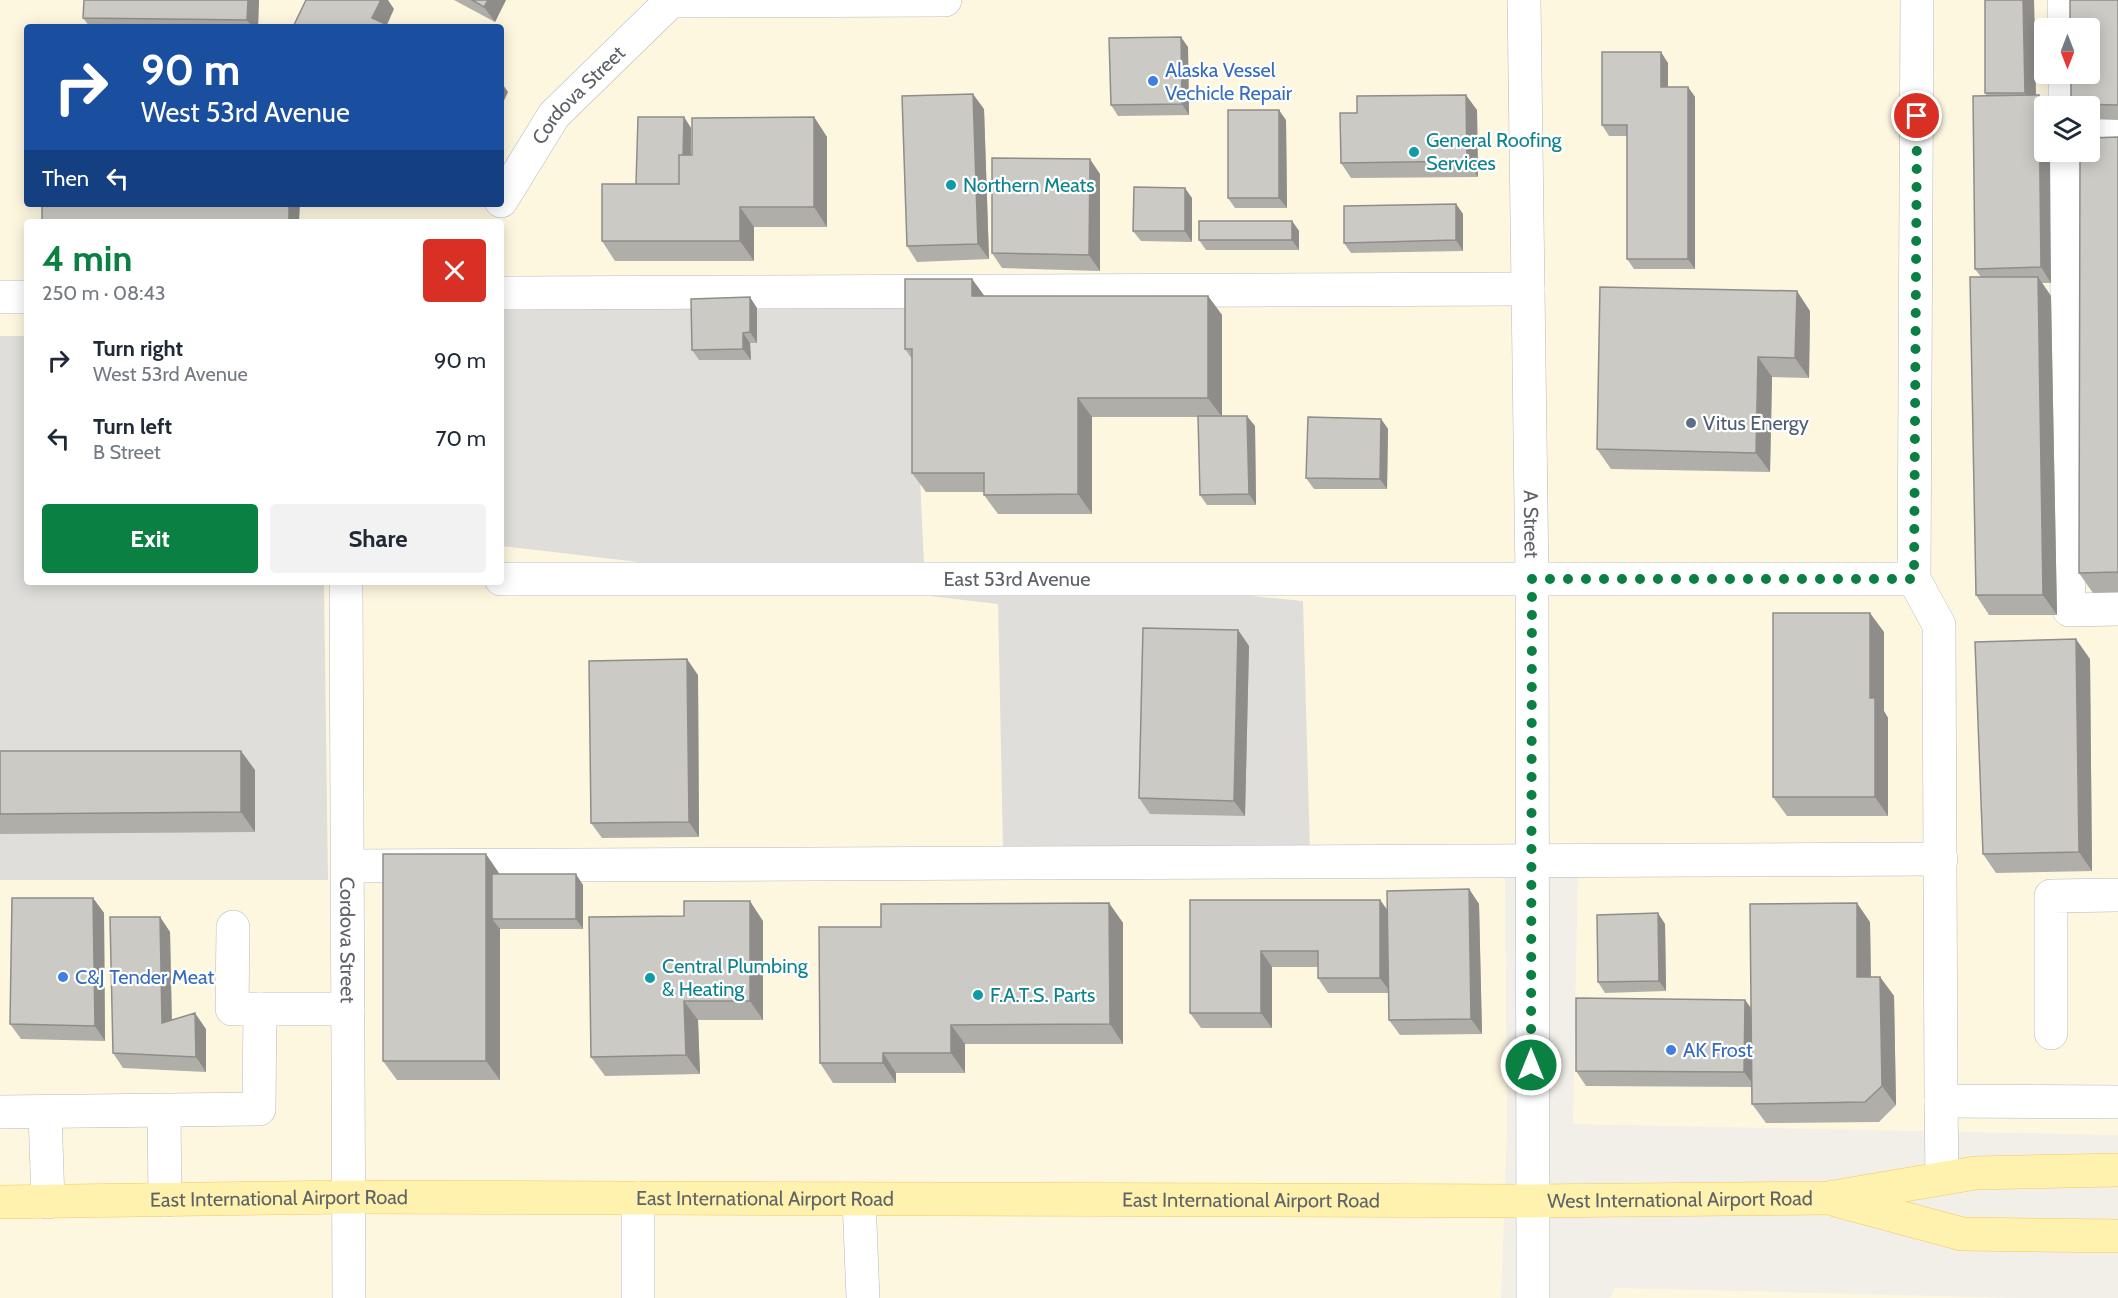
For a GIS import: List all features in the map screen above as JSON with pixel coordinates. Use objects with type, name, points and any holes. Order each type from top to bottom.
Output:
[{"type":"main road","name":"West International Airport Road","points":[[1531,1202],[1828,1198],[1976,1173],[2118,1170]]},
{"type":"main road","name":"East International Airport Road","points":[[0,1202],[348,1197],[1531,1202]]},
{"type":"main road","name":"West International Airport Road","points":[[1828,1198],[1962,1234],[2118,1236]]},
{"type":"street","points":[[671,1],[945,0]]},
{"type":"street","name":"A Street","points":[[1524,0],[1532,579],[1531,1202],[1533,1298]]},
{"type":"street","points":[[1917,0],[1914,579],[1939,625],[1942,1178]]},
{"type":"street","points":[[2064,0],[2064,18]]},
{"type":"street","name":"Cordova Street","points":[[504,196],[554,115],[671,1]]},
{"type":"street","points":[[2100,131],[2118,131]]},
{"type":"street","points":[[2066,162],[2069,610],[2118,609]]},
{"type":"street","points":[[504,293],[1528,289]]},
{"type":"street","points":[[0,297],[24,297]]},
{"type":"street","name":"East 53rd Avenue","points":[[504,579],[1914,579]]},
{"type":"street","name":"Cordova Street","points":[[346,585],[349,1298]]},
{"type":"street","points":[[349,866],[1941,859]]},
{"type":"street","points":[[2051,1034],[2051,896],[2118,895]]},
{"type":"street","points":[[233,927],[232,1009],[348,1009]]},
{"type":"street","points":[[0,1112],[259,1109],[260,1009]]},
{"type":"street","points":[[1941,1101],[2118,1102]]},
{"type":"street","points":[[164,1110],[165,1200]]},
{"type":"street","points":[[45,1112],[48,1202]]},
{"type":"street","points":[[638,1198],[638,1298]]},
{"type":"street","points":[[859,1199],[863,1298]]},
{"type":"shaded area","points":[[0,0],[2118,0],[2118,1135],[1573,1124],[1578,872],[1505,871],[1507,1132],[1501,1298],[0,1298]]},
{"type":"shaded area","points":[[911,285],[924,564],[1303,601],[1310,851],[1003,849],[998,604],[504,546],[504,309]]},
{"type":"shaded area","points":[[0,336],[24,336],[24,585],[324,585],[328,880],[0,880]]},
{"type":"shaded area","points":[[1615,1288],[2018,1298],[1610,1298]]},
{"type":"building","points":[[84,0],[248,0],[247,20],[83,18]]},
{"type":"building","points":[[306,0],[381,0],[372,18],[385,24],[294,24]]},
{"type":"building","points":[[472,0],[488,0],[484,7]]},
{"type":"building","points":[[1985,0],[2023,0],[2025,93],[1985,93]]},
{"type":"building","points":[[2070,0],[2118,0],[2118,105],[2100,105],[2100,96],[2071,96],[2071,84],[2100,84],[2100,18],[2070,18]]},
{"type":"building","name":"Alaska Vessel Vechicle Repair","points":[[1181,37],[1182,104],[1111,105],[1109,38]]},
{"type":"building","points":[[1602,52],[1661,52],[1661,87],[1688,87],[1688,259],[1627,259],[1627,125],[1602,125]]},
{"type":"building","name":"Northern Meats","points":[[973,94],[978,244],[907,246],[902,96]]},
{"type":"building","name":"General Roofing Services","points":[[1466,95],[1467,161],[1341,163],[1340,113],[1357,113],[1357,96]]},
{"type":"building","points":[[2039,95],[2034,96],[2034,162],[2040,162],[2041,267],[1975,269],[1973,96]]},
{"type":"building","points":[[1228,110],[1279,110],[1279,198],[1228,198]]},
{"type":"building","points":[[638,117],[684,117],[683,155],[679,155],[679,184],[636,184]]},
{"type":"building","points":[[814,117],[814,207],[740,207],[740,241],[602,241],[602,184],[679,184],[679,155],[692,155],[692,118]]},
{"type":"building","points":[[2118,137],[2118,572],[2079,573],[2080,162],[2100,162],[2100,138]]},
{"type":"building","points":[[992,158],[1090,159],[1089,255],[992,253]]},
{"type":"building","points":[[1134,187],[1185,188],[1185,231],[1133,231]]},
{"type":"building","points":[[1456,204],[1456,240],[1344,243],[1344,206]]},
{"type":"building","points":[[42,207],[289,207],[289,219],[42,219]]},
{"type":"building","points":[[1199,221],[1292,221],[1292,240],[1199,240]]},
{"type":"building","points":[[1970,277],[2038,277],[2043,595],[1976,595]]},
{"type":"building","points":[[905,279],[972,279],[972,296],[1208,296],[1208,398],[1078,398],[1078,494],[984,495],[984,473],[912,473],[912,349],[905,349]]},
{"type":"building","name":"Vitus Energy","points":[[1600,287],[1797,291],[1795,358],[1758,357],[1756,453],[1597,449]]},
{"type":"building","points":[[750,297],[750,332],[743,333],[743,349],[692,350],[691,299]]},
{"type":"building","points":[[1198,416],[1247,416],[1249,494],[1200,495]]},
{"type":"building","points":[[1308,417],[1381,419],[1380,479],[1306,478]]},
{"type":"building","points":[[1773,613],[1870,613],[1870,698],[1875,698],[1875,797],[1773,797]]},
{"type":"building","points":[[1143,628],[1238,630],[1234,801],[1139,798]]},
{"type":"building","points":[[2076,639],[2079,852],[1983,854],[1975,642]]},
{"type":"building","points":[[687,659],[689,822],[591,823],[589,661]]},
{"type":"building","points":[[0,751],[241,751],[241,812],[0,814]]},
{"type":"building","points":[[383,854],[486,854],[486,1061],[383,1061]]},
{"type":"building","points":[[492,874],[576,874],[576,919],[492,919]]},
{"type":"building","points":[[1469,889],[1471,1019],[1389,1020],[1387,891]]},
{"type":"building","name":"C&J Tender Meat","points":[[12,898],[93,898],[95,1026],[10,1024]]},
{"type":"building","points":[[1190,900],[1380,900],[1380,978],[1318,978],[1318,951],[1261,951],[1261,1013],[1190,1013]]},
{"type":"building","points":[[684,901],[750,901],[750,1001],[684,1001],[686,1055],[591,1057],[589,917],[684,916]]},
{"type":"building","name":"F.A.T.S. Parts","points":[[1109,903],[1110,1024],[951,1025],[951,1053],[883,1053],[883,1063],[820,1063],[819,927],[881,927],[881,904]]},
{"type":"building","points":[[1857,903],[1857,977],[1880,977],[1882,1086],[1865,1102],[1752,1104],[1750,904]]},
{"type":"building","points":[[1658,913],[1659,981],[1598,982],[1597,915]]},
{"type":"building","points":[[110,917],[160,917],[162,1023],[195,1013],[196,1057],[113,1053]]},
{"type":"building","name":"AK Frost","points":[[1576,998],[1745,1000],[1744,1072],[1576,1071]]},
{"type":"place","name":"Alaska Vessel Vechicle Repair","points":[[1153,81]]},
{"type":"place","name":"General Roofing Services","points":[[1414,152]]},
{"type":"place","name":"Northern Meats","points":[[951,185]]},
{"type":"place","name":"Vitus Energy","points":[[1691,423]]},
{"type":"place","name":"C&J Tender Meat","points":[[63,977]]},
{"type":"place","name":"Central Plumbing & Heating","points":[[650,978]]},
{"type":"place","name":"F.A.T.S. Parts","points":[[978,995]]},
{"type":"place","name":"AK Frost","points":[[1671,1050]]},
{"type":"route","points":[[1531,1065],[1532,579],[1914,579],[1917,116]]}]
